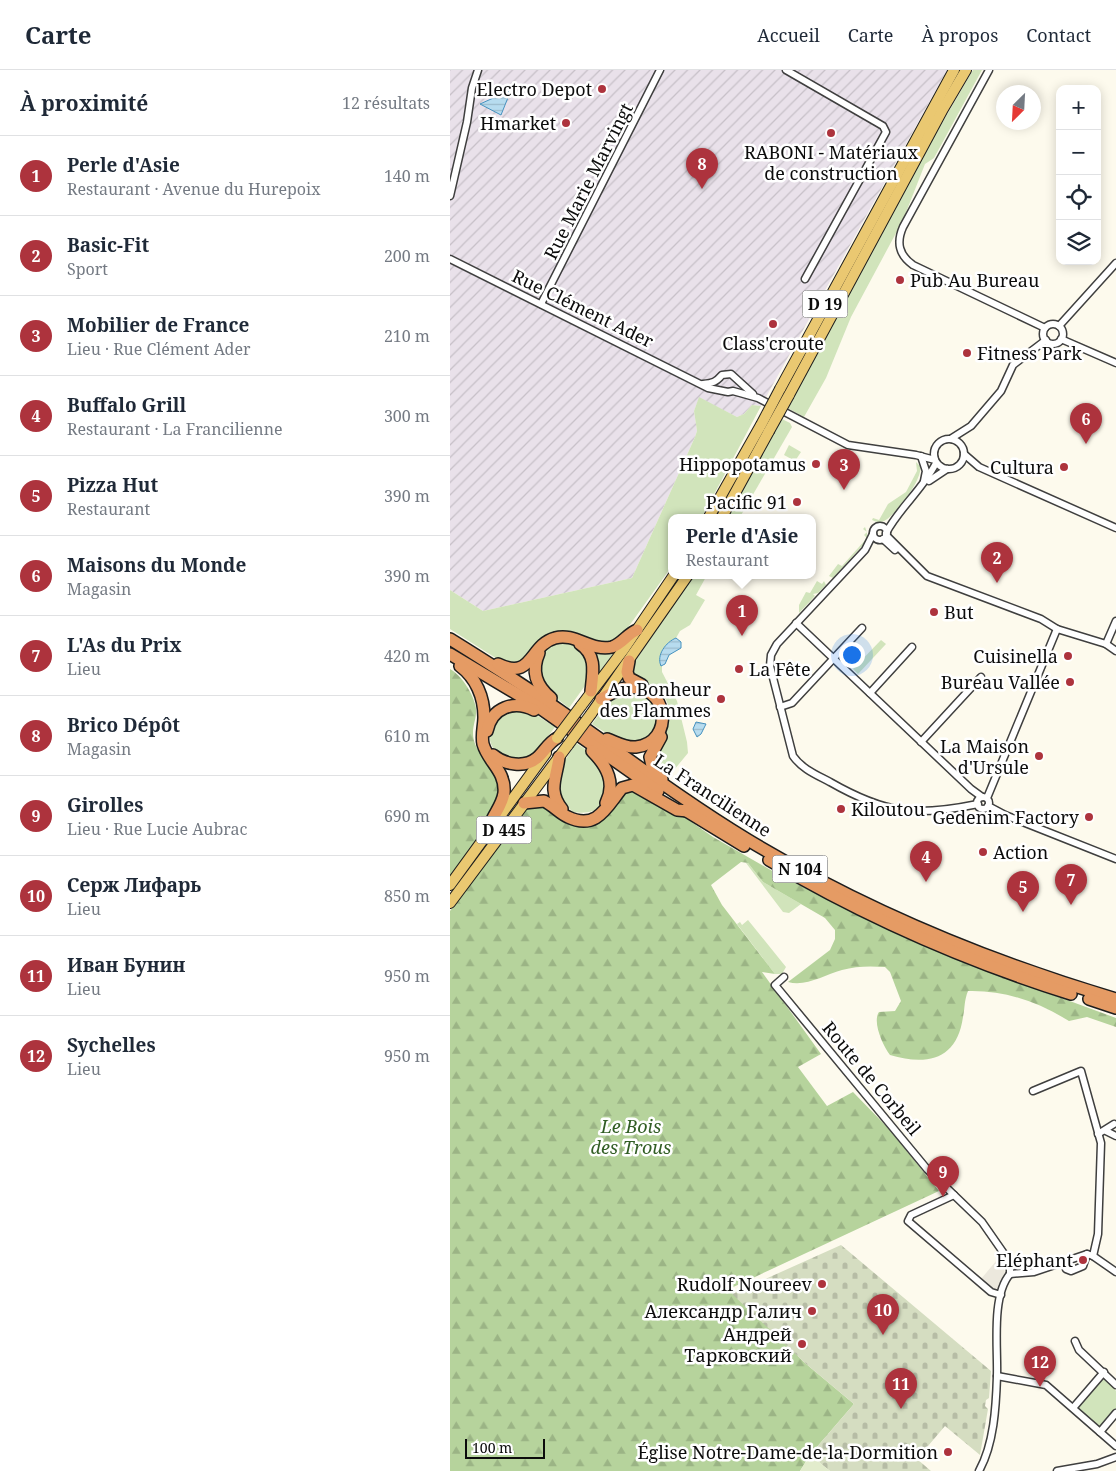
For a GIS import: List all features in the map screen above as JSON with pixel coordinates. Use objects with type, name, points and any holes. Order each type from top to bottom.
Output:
[{"type":"highway","points":[[484,661],[518,669],[532,660],[541,646],[555,638],[571,637],[596,647],[610,647],[637,630]]},
{"type":"highway","name":"La Francilienne","points":[[450,639],[559,710],[593,740],[688,811],[792,874],[866,912],[970,958],[1044,985],[1116,1008]]},
{"type":"highway","points":[[559,710],[542,689],[535,675],[535,662],[539,654],[550,643],[562,639],[571,640],[588,650],[594,666],[591,691]]},
{"type":"highway","points":[[450,654],[473,679],[480,692],[484,714],[483,743],[486,751],[498,766],[503,782],[503,799],[500,809],[489,824],[489,832]]},
{"type":"highway","name":"La Francilienne","points":[[450,654],[593,740],[749,841],[870,905],[973,950],[1116,999]]},
{"type":"highway","points":[[629,661],[628,678],[656,693],[666,708],[665,728],[650,757],[653,770],[668,783],[672,792]]},
{"type":"highway","points":[[559,756],[553,784],[554,797],[558,804],[568,813],[574,815],[594,814],[601,811],[608,801],[610,782],[605,767],[590,749],[593,740],[608,739],[626,747],[644,745],[658,734],[663,717],[659,702],[646,690],[627,688],[601,699]]},
{"type":"highway","points":[[546,712],[514,705],[499,711],[489,722],[487,730],[490,750],[500,761],[523,764],[536,758],[550,742],[557,738]]},
{"type":"highway","points":[[524,803],[544,801],[568,817],[587,820],[606,812],[622,788],[633,785],[678,810],[688,811]]},
{"type":"highway","points":[[1044,985],[1055,993],[1116,1014]]},
{"type":"highway","points":[[1100,994],[1116,994]]},
{"type":"main road","name":"D 19","points":[[723,514],[765,428],[780,389],[954,70]]},
{"type":"main road","name":"D 19","points":[[711,514],[765,428],[789,395],[943,109],[966,70]]},
{"type":"main road","points":[[591,691],[637,630],[671,579]]},
{"type":"main road","points":[[601,699],[685,579]]},
{"type":"main road","name":"D 445","points":[[450,885],[591,691]]},
{"type":"main road","name":"D 445","points":[[450,903],[601,699]]},
{"type":"street","points":[[450,196],[468,122],[472,88],[478,70]]},
{"type":"street","name":"Rue Marie Marvingt","points":[[541,304],[660,70]]},
{"type":"street","points":[[786,70],[883,126],[886,132],[804,279]]},
{"type":"street","points":[[990,70],[903,227],[899,244],[906,259],[913,265],[1045,328]]},
{"type":"street","name":"Rue Clément Ader","points":[[450,259],[702,384],[723,391],[733,390],[758,398],[842,443],[918,455],[935,461]]},
{"type":"street","points":[[1059,326],[1116,263]]},
{"type":"street","points":[[1053,324],[1059,326],[1063,332],[1061,339],[1054,344],[1046,340],[1043,335],[1045,328],[1053,324]]},
{"type":"street","points":[[1061,339],[1116,363]]},
{"type":"street","points":[[922,486],[926,471],[918,455],[934,448],[943,439],[952,438],[971,426],[1001,392],[1014,365],[1046,340]]},
{"type":"street","points":[[723,391],[719,381],[722,375],[728,373],[733,375],[737,381],[733,390]]},
{"type":"street","points":[[702,384],[719,381]]},
{"type":"street","name":"Rue Clément Ader","points":[[737,381],[758,398]]},
{"type":"street","points":[[962,446],[971,426]]},
{"type":"street","points":[[952,438],[962,446],[964,454],[979,467],[1116,528]]},
{"type":"street","points":[[934,448],[935,461],[922,486],[897,515],[884,537],[865,550],[796,623],[775,647],[771,655],[771,671],[790,746],[797,762],[847,792],[881,806],[903,812],[968,806],[982,800],[992,791],[1057,629]]},
{"type":"street","points":[[959,465],[964,454]]},
{"type":"street","points":[[935,461],[947,469]]},
{"type":"street","points":[[922,486],[947,469],[959,465],[979,467]]},
{"type":"street","points":[[865,550],[875,529],[897,515]]},
{"type":"street","points":[[880,527],[884,537],[910,564],[933,579],[1041,619],[1057,629],[1106,644],[1116,651]]},
{"type":"street","points":[[873,534],[875,538],[884,537]]},
{"type":"street","points":[[1106,644],[1116,621]]},
{"type":"street","points":[[796,623],[982,800],[1005,816],[1116,858]]},
{"type":"street","points":[[780,707],[792,703],[862,628]]},
{"type":"street","points":[[870,693],[912,647]]},
{"type":"street","points":[[921,742],[981,677]]},
{"type":"street","name":"Route de Corbeil","points":[[784,977],[775,985],[927,1168],[986,1227],[1008,1262],[1010,1274]]},
{"type":"street","points":[[1033,1091],[1080,1071],[1101,1143],[1098,1242],[1083,1266],[1074,1270],[1066,1269],[1064,1261]]},
{"type":"street","points":[[1098,1134],[1106,1131],[1114,1124]]},
{"type":"street","points":[[1106,1131],[1116,1136]]},
{"type":"street","points":[[954,1195],[910,1216],[908,1221],[987,1289],[1001,1296]]},
{"type":"street","points":[[979,1471],[988,1450],[997,1376],[997,1337],[1001,1296],[1004,1283],[1010,1274],[1034,1272],[1064,1261],[1090,1255],[1116,1272]]},
{"type":"street","points":[[1074,1341],[1079,1350],[1104,1372],[1116,1386]]},
{"type":"street","points":[[1073,1408],[1104,1372]]},
{"type":"street","points":[[997,1376],[1044,1383],[1116,1446]]},
{"type":"street","points":[[1100,1432],[1116,1413]]},
{"type":"street","points":[[1057,1471],[1097,1464],[1116,1457]]},
{"type":"shaded area","points":[[450,70],[947,70],[761,406],[752,405],[744,414],[737,417],[699,398],[694,411],[697,431],[695,437],[632,578],[483,611],[450,590]]},
{"type":"shaded area","points":[[1002,1254],[1005,1274],[1000,1290],[996,1291],[981,1279]]},
{"type":"green space","points":[[973,70],[982,70],[934,158],[925,164],[903,220],[851,317],[826,378],[804,417],[786,407],[910,178]]},
{"type":"green space","points":[[699,397],[737,417],[744,414],[752,405],[761,406],[704,514],[668,514],[668,572],[624,633],[609,643],[600,644],[566,632],[519,664],[502,662],[450,629],[450,590],[483,611],[632,578],[695,437],[697,431],[694,411]]},
{"type":"green space","points":[[780,418],[790,423],[792,427],[742,514],[729,514]]},
{"type":"green space","points":[[789,445],[801,452],[795,461],[784,455]]},
{"type":"green space","points":[[916,462],[920,466],[920,472],[908,496],[889,518],[881,522],[872,520],[873,518],[879,520],[888,504],[906,492],[917,471]]},
{"type":"green space","points":[[867,538],[864,544],[833,578],[829,576],[838,564],[842,566]]},
{"type":"green space","points":[[691,579],[705,579],[696,595],[705,600],[690,625],[680,631],[676,638],[669,642],[662,651],[662,672],[677,701],[687,742],[688,753],[674,770],[668,771],[654,763],[666,734],[669,714],[668,705],[664,696],[656,688],[632,675],[632,666]]},
{"type":"green space","points":[[817,581],[822,584],[824,581],[826,585],[818,593],[813,594],[815,596],[799,613],[799,605],[806,592],[810,593]]},
{"type":"green space","points":[[881,640],[886,644],[858,674],[853,669]]},
{"type":"green space","points":[[556,644],[573,645],[578,648],[585,658],[587,665],[589,680],[569,708],[542,687],[537,664],[545,650]]},
{"type":"green space","points":[[615,649],[617,652],[598,675],[593,650]]},
{"type":"green space","points":[[450,669],[462,680],[474,699],[476,715],[473,736],[478,750],[486,751],[498,766],[500,809],[450,881]]},
{"type":"green space","points":[[628,692],[650,696],[660,718],[655,730],[645,741],[629,743],[613,737],[592,724],[607,703]]},
{"type":"green space","points":[[508,709],[530,711],[555,727],[534,755],[515,762],[497,752],[491,744],[490,738],[491,723]]},
{"type":"green space","points":[[576,743],[597,760],[605,777],[606,794],[604,802],[593,811],[584,813],[573,812],[559,799],[557,773]]},
{"type":"green space","name":"Le Bois des Trous","points":[[622,788],[647,791],[713,837],[781,876],[898,934],[950,957],[1116,1018],[1116,1027],[1087,1017],[1069,1021],[1045,1008],[1008,995],[968,991],[960,1031],[954,1043],[947,1051],[928,1059],[916,1060],[890,1055],[879,1034],[877,1016],[879,1012],[895,1011],[901,1001],[890,972],[885,967],[868,966],[853,968],[808,982],[788,982],[830,950],[835,939],[835,930],[825,918],[763,882],[748,863],[741,862],[711,885],[722,905],[775,974],[762,972],[821,1054],[798,1067],[827,1106],[853,1092],[889,1129],[939,1191],[729,1289],[805,1363],[854,1404],[810,1455],[800,1471],[450,1471],[450,911],[531,802],[587,820]]},
{"type":"green space","points":[[746,863],[763,882],[801,904],[789,913],[783,912]]},
{"type":"green space","points":[[748,920],[786,967],[782,974],[775,974],[737,924],[740,922],[742,925]]},
{"type":"green space","points":[[841,1245],[991,1371],[989,1398],[986,1400],[985,1406],[988,1409],[980,1455],[945,1426],[917,1459],[931,1471],[830,1471],[810,1455],[854,1404],[805,1363],[732,1294]]},
{"type":"green space","points":[[1105,1376],[1116,1391],[1116,1409],[1100,1428],[1077,1408]]},
{"type":"green space","points":[[810,1455],[830,1471],[800,1471]]},
{"type":"water","points":[[511,90],[501,115],[480,104]]},
{"type":"water","points":[[676,638],[681,642],[681,648],[669,655],[665,664],[661,666],[660,658],[663,649]]},
{"type":"water","points":[[696,722],[706,724],[701,734],[697,737],[693,729]]},
{"type":"place","name":"Electro Depot","points":[[602,89]]},
{"type":"place","name":"Hmarket","points":[[566,123]]},
{"type":"place","name":"RABONI - Matériaux de construction","points":[[831,133]]},
{"type":"place","name":"Brico Dépôt","points":[[702,189]]},
{"type":"place","name":"Pub Au Bureau","points":[[900,280]]},
{"type":"place","name":"Class'croute","points":[[773,324]]},
{"type":"place","name":"Fitness Park","points":[[967,353]]},
{"type":"place","name":"Maisons du Monde","points":[[1086,444]]},
{"type":"place","name":"Hippopotamus","points":[[816,464]]},
{"type":"place","name":"Cultura","points":[[1064,467]]},
{"type":"place","name":"Mobilier de France","points":[[844,490]]},
{"type":"place","name":"Pacific 91","points":[[797,502]]},
{"type":"place","name":"Basic-Fit","points":[[997,583]]},
{"type":"place","name":"But","points":[[934,612]]},
{"type":"place","name":"Perle d'Asie","points":[[742,636]]},
{"type":"place","name":"Cuisinella","points":[[1068,656]]},
{"type":"place","name":"La Fête","points":[[739,669]]},
{"type":"place","name":"Bureau Vallée","points":[[1070,682]]},
{"type":"place","name":"Au Bonheur des Flammes","points":[[721,699]]},
{"type":"place","name":"La Maison d'Ursule","points":[[1039,756]]},
{"type":"place","name":"Kiloutou","points":[[841,809]]},
{"type":"place","name":"Gedenim Factory","points":[[1089,817]]},
{"type":"place","name":"Action","points":[[983,852]]},
{"type":"place","name":"Buffalo Grill","points":[[926,882]]},
{"type":"place","name":"L'As du Prix","points":[[1071,905]]},
{"type":"place","name":"Pizza Hut","points":[[1023,912]]},
{"type":"place","name":"Girolles","points":[[943,1197]]},
{"type":"place","name":"Eléphant","points":[[1083,1260]]},
{"type":"place","name":"Rudolf Noureev","points":[[822,1284]]},
{"type":"place","name":"Александр Галич","points":[[812,1311]]},
{"type":"place","name":"Серж Лифарь","points":[[883,1335]]},
{"type":"place","name":"Андрей Тарковский","points":[[802,1344]]},
{"type":"place","name":"Sychelles","points":[[1040,1387]]},
{"type":"place","name":"Иван Бунин","points":[[901,1409]]},
{"type":"place","name":"Église Notre-Dame-de-la-Dormition","points":[[948,1452]]}]
